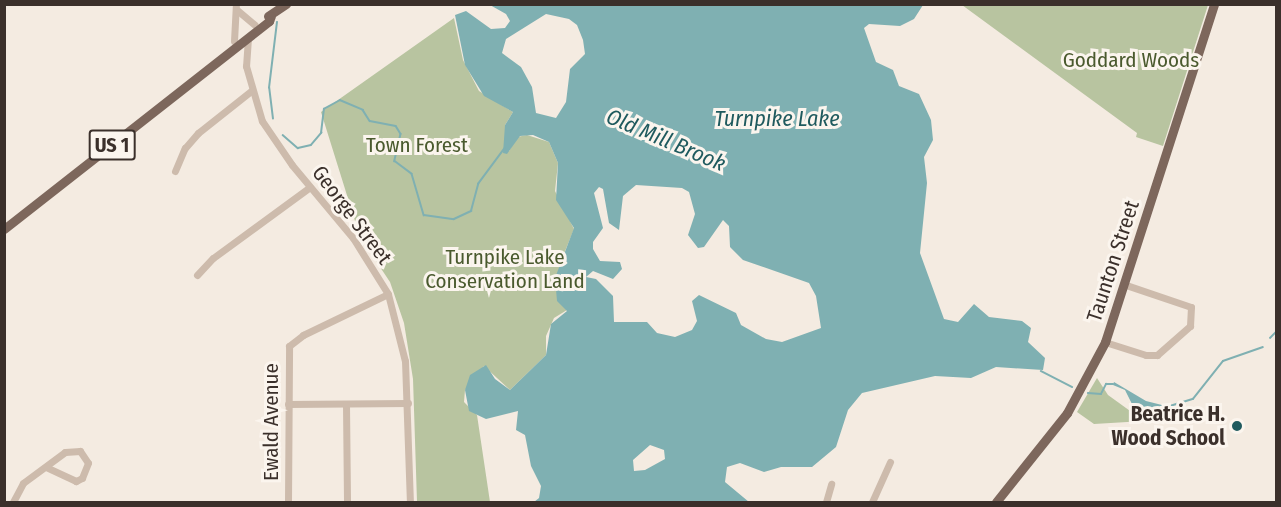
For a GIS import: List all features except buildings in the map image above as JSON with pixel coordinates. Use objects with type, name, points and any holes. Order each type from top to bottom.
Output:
[{"type":"main road","name":"US 1","points":[[4,229],[214,62],[248,38],[286,4]]},
{"type":"main road","name":"Taunton Street","points":[[996,502],[1067,413],[1106,342],[1214,4]]},
{"type":"main road","name":"US 1","points":[[214,62],[234,41],[271,16]]},
{"type":"street","points":[[237,7],[255,25]]},
{"type":"street","points":[[234,41],[237,7]]},
{"type":"street","name":"George Street","points":[[248,38],[246,66],[251,92],[271,138],[358,245],[388,294],[401,339],[408,403],[410,502]]},
{"type":"street","points":[[229,52],[239,56],[246,66]]},
{"type":"street","points":[[175,171],[185,148],[198,133],[251,92]]},
{"type":"street","points":[[197,275],[213,258],[310,187]]},
{"type":"street","points":[[1106,342],[1146,356],[1156,355],[1190,326],[1191,307],[1126,285]]},
{"type":"street","name":"Ewald Avenue","points":[[288,502],[289,346],[303,335],[388,294]]},
{"type":"street","points":[[288,404],[408,403]]},
{"type":"street","points":[[346,405],[347,502]]},
{"type":"street","points":[[13,502],[23,483],[46,467],[72,450],[86,456],[88,463],[82,478],[76,481],[46,467]]},
{"type":"street","points":[[872,502],[890,462]]},
{"type":"street","points":[[826,502],[831,484]]},
{"type":"green space","name":"Goddard Woods","points":[[962,5],[1208,5],[1163,146],[1136,137],[1137,133]]},
{"type":"green space","name":"Town Forest","points":[[454,18],[463,60],[479,91],[513,112],[505,125],[509,151],[517,137],[527,135],[549,142],[558,163],[555,191],[574,229],[561,261],[563,303],[567,310],[554,318],[546,336],[546,355],[510,390],[484,366],[465,390],[464,402],[477,415],[490,502],[417,502],[413,379],[404,323],[390,282],[360,237],[321,112]]},
{"type":"green space","points":[[1097,378],[1108,395],[1144,421],[1094,424],[1077,412]]},
{"type":"water","name":"Turnpike Lake","points":[[490,5],[923,5],[914,19],[900,26],[869,24],[864,28],[876,62],[893,70],[899,86],[919,94],[931,120],[933,140],[924,157],[927,183],[920,253],[944,319],[958,322],[974,304],[989,317],[1022,321],[1031,328],[1028,342],[1045,358],[1043,370],[996,367],[971,378],[935,376],[862,393],[848,410],[836,447],[812,467],[781,467],[764,472],[740,463],[727,467],[725,482],[749,502],[534,502],[539,498],[541,486],[531,466],[525,435],[516,430],[518,411],[486,419],[469,411],[465,390],[470,375],[486,365],[495,379],[510,390],[546,355],[551,324],[567,311],[557,301],[555,278],[574,228],[556,200],[558,163],[549,142],[533,135],[520,136],[507,154],[503,153],[505,125],[513,112],[484,96],[465,65],[455,15],[466,11],[491,29],[505,28],[510,21],[506,14]],"holes":[[[546,14],[569,19],[577,25],[585,54],[570,69],[566,102],[556,118],[536,113],[532,87],[521,67],[502,53],[506,39]],[[636,185],[682,188],[689,192],[695,214],[688,235],[698,248],[704,247],[723,220],[729,226],[730,247],[743,260],[809,283],[816,296],[821,328],[782,342],[766,339],[741,325],[736,313],[699,295],[692,301],[697,321],[692,330],[675,337],[657,333],[647,322],[614,322],[613,296],[596,279],[586,277],[593,271],[613,279],[622,269],[620,262],[600,261],[593,249],[593,242],[603,228],[594,193],[599,187],[603,189],[609,223],[619,230],[623,196]],[[650,445],[664,450],[665,459],[645,470],[634,471],[633,460]]]},
{"type":"water","points":[[1114,382],[1146,401],[1170,407],[1161,406],[1153,412],[1143,409],[1132,404],[1125,390],[1113,385]]},
{"type":"waterway","name":"Old Mill Brook","points":[[273,119],[269,88],[277,22]]},
{"type":"waterway","name":"Old Mill Brook","points":[[283,135],[298,148],[311,145],[321,133],[324,109],[340,100],[363,110],[370,121],[396,126],[401,134],[395,161],[412,174],[424,215],[454,219],[471,211],[478,184],[504,149]]},
{"type":"waterway","name":"Old Mill Brook","points":[[1270,338],[1276,332]]},
{"type":"waterway","name":"Old Mill Brook","points":[[1170,406],[1193,399],[1223,361],[1263,347]]},
{"type":"waterway","name":"Old Mill Brook","points":[[1041,371],[1072,387]]},
{"type":"waterway","name":"Old Mill Brook","points":[[1088,393],[1101,394],[1106,384],[1113,384]]},
{"type":"place","name":"Beatrice H. Wood School","points":[[1237,426]]},
{"type":"park label","name":"Turnpike Lake Conservation Land","points":[[505,269]]}]
